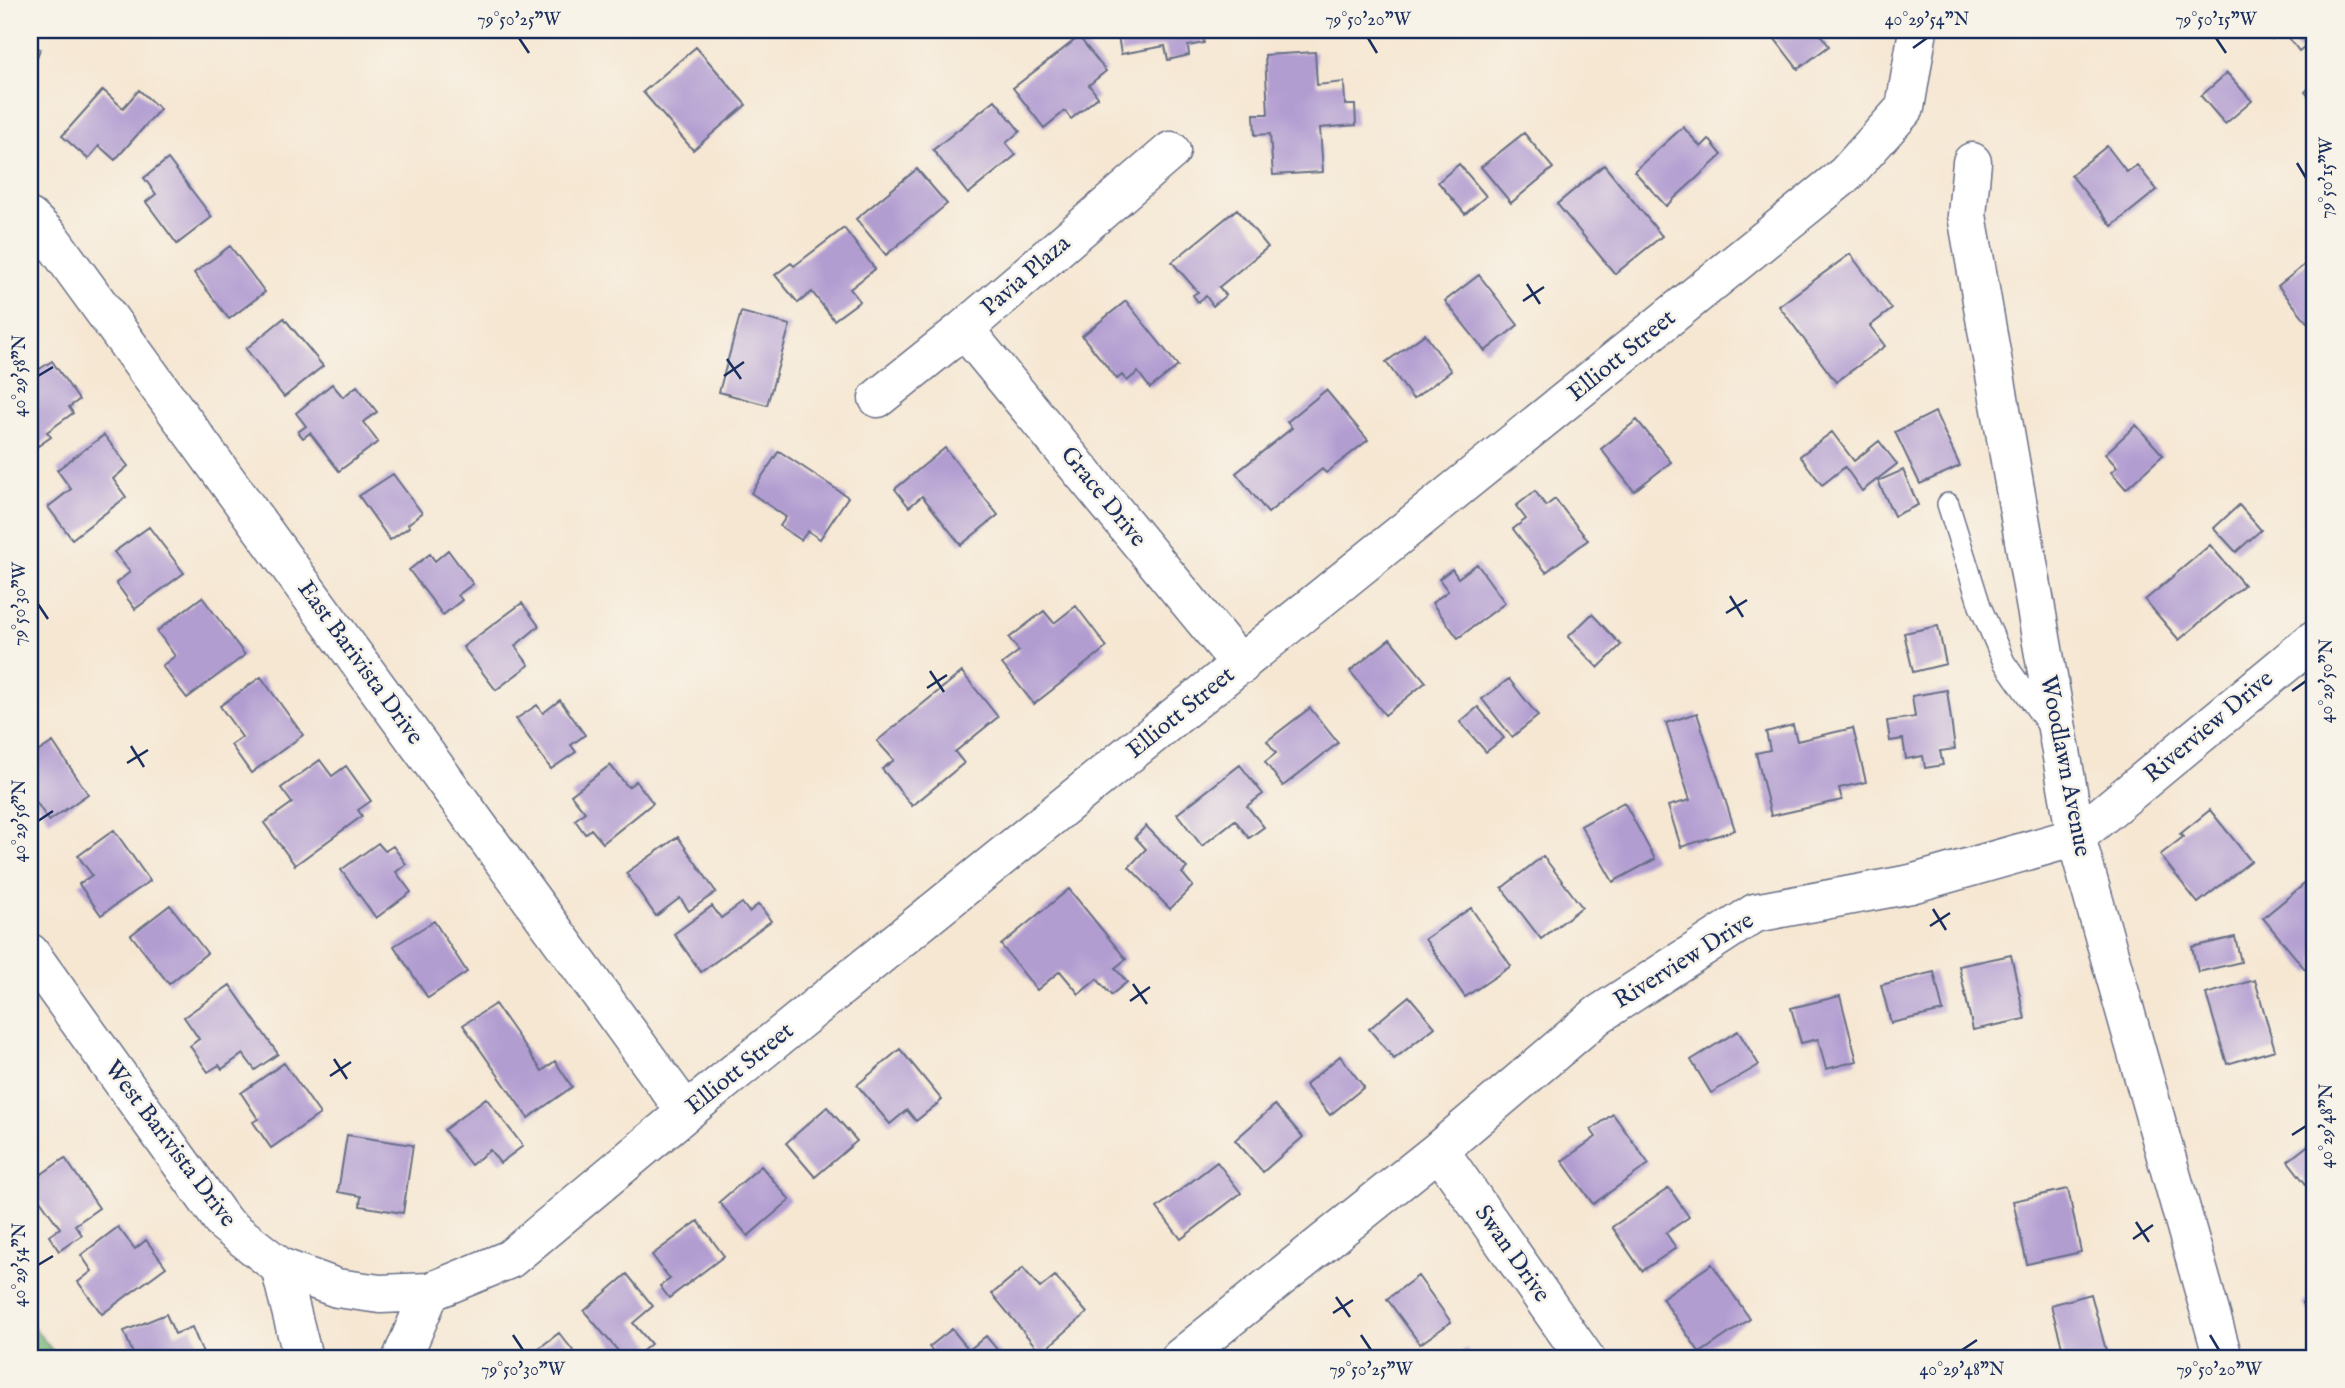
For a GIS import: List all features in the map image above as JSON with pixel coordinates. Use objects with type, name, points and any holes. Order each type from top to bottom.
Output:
[{"type":"street","name":"Elliott Street","points":[[430,1292],[510,1259],[686,1112],[1846,174],[1905,108],[1918,30]]},
{"type":"street","name":"Pavia Plaza","points":[[878,398],[964,329],[1171,151]]},
{"type":"street","name":"Woodlawn Avenue","points":[[1972,162],[1967,215],[2076,838],[2222,1358]]},
{"type":"street","name":"East Barivista Drive","points":[[30,218],[49,236],[686,1112]]},
{"type":"street","name":"Grace Drive","points":[[964,329],[1241,665]]},
{"type":"street","name":"Riverview Drive","points":[[1180,1358],[1439,1150],[1598,1015],[1755,913],[1911,884],[2076,838],[2315,639]]},
{"type":"street","name":"West Barivista Drive","points":[[30,953],[224,1223],[279,1267],[337,1288],[380,1294],[430,1292]]},
{"type":"street","name":"Swan Drive","points":[[1439,1150],[1585,1358]]},
{"type":"street","points":[[279,1267],[303,1358]]},
{"type":"street","points":[[402,1358],[430,1292]]},
{"type":"lane","points":[[1948,504],[1980,606],[2004,662],[2059,741]]},
{"type":"green space","points":[[30,1322],[58,1358],[30,1358]]},
{"type":"building","points":[[1117,30],[1201,30],[1204,43],[1188,46],[1189,55],[1168,60],[1165,46],[1121,54]]},
{"type":"building","points":[[1768,30],[1817,30],[1829,46],[1798,69]]},
{"type":"building","points":[[2265,30],[2283,30],[2272,39]]},
{"type":"building","points":[[2283,30],[2315,30],[2315,38],[2299,51]]},
{"type":"building","points":[[1079,37],[1106,71],[1089,85],[1098,97],[1071,119],[1065,111],[1044,128],[1013,88]]},
{"type":"building","points":[[30,45],[40,49],[30,75]]},
{"type":"building","points":[[696,47],[746,105],[693,150],[643,92]]},
{"type":"building","points":[[1315,52],[1317,85],[1344,82],[1345,105],[1355,105],[1356,125],[1320,128],[1323,172],[1273,175],[1270,134],[1255,135],[1254,114],[1268,114],[1265,55]]},
{"type":"building","points":[[2227,73],[2252,101],[2225,124],[2201,96]]},
{"type":"building","points":[[2315,82],[2315,103],[2305,92]]},
{"type":"building","points":[[103,90],[123,108],[139,90],[160,109],[115,160],[99,146],[88,159],[62,136]]},
{"type":"building","points":[[995,100],[1020,131],[1006,143],[1016,155],[968,194],[933,150]]},
{"type":"building","points":[[1683,127],[1701,147],[1709,139],[1722,155],[1666,206],[1634,171]]},
{"type":"building","points":[[1524,133],[1553,168],[1511,203],[1481,167]]},
{"type":"building","points":[[2107,146],[2127,172],[2137,165],[2157,190],[2112,226],[2071,175]]},
{"type":"building","points":[[168,159],[212,217],[177,244],[146,202],[156,194],[144,178]]},
{"type":"building","points":[[1459,164],[1486,196],[1465,214],[1438,182]]},
{"type":"building","points":[[1604,165],[1662,236],[1615,274],[1557,204]]},
{"type":"building","points":[[917,169],[947,204],[886,255],[856,219]]},
{"type":"building","points":[[1237,209],[1268,247],[1219,287],[1226,295],[1213,306],[1206,296],[1198,302],[1193,295],[1198,292],[1172,262]]},
{"type":"building","points":[[844,228],[875,269],[850,289],[860,301],[834,320],[812,292],[798,303],[775,275],[791,263],[794,266]]},
{"type":"building","points":[[230,246],[265,292],[229,319],[194,273]]},
{"type":"building","points":[[1850,254],[1892,309],[1870,326],[1885,346],[1836,382],[1779,306]]},
{"type":"building","points":[[2314,257],[2315,326],[2312,328],[2278,286]]},
{"type":"building","points":[[1479,275],[1518,325],[1485,351],[1445,301]]},
{"type":"building","points":[[1126,301],[1178,366],[1150,388],[1138,372],[1127,381],[1122,375],[1117,379],[1082,336]]},
{"type":"building","points":[[741,312],[790,325],[767,405],[719,392]]},
{"type":"building","points":[[284,318],[323,366],[284,397],[246,349]]},
{"type":"building","points":[[1425,334],[1451,371],[1413,399],[1386,362]]},
{"type":"building","points":[[52,361],[79,400],[69,407],[73,413],[47,432],[51,437],[38,446],[30,434],[30,368],[35,364],[38,370]]},
{"type":"building","points":[[332,384],[343,397],[357,386],[377,412],[363,422],[378,442],[339,471],[310,433],[303,438],[298,432],[306,426],[296,413]]},
{"type":"building","points":[[1326,390],[1368,440],[1326,473],[1322,469],[1268,513],[1236,473],[1292,428],[1287,422]]},
{"type":"building","points":[[1935,412],[1960,466],[1920,484],[1895,432]]},
{"type":"building","points":[[1637,420],[1671,462],[1634,491],[1601,449]]},
{"type":"building","points":[[2136,425],[2163,455],[2126,489],[2111,472],[2117,467],[2105,454]]},
{"type":"building","points":[[1832,432],[1854,461],[1879,441],[1897,464],[1862,491],[1845,467],[1822,485],[1800,456]]},
{"type":"building","points":[[104,435],[128,466],[113,479],[126,497],[72,539],[48,507],[71,489],[57,470]]},
{"type":"building","points":[[945,448],[998,515],[961,545],[922,496],[909,507],[895,489]]},
{"type":"building","points":[[779,451],[848,497],[820,539],[808,531],[801,540],[780,526],[786,517],[751,493]]},
{"type":"building","points":[[2315,455],[2315,474],[2306,463]]},
{"type":"building","points":[[1903,470],[1918,505],[1894,516],[1878,481]]},
{"type":"building","points":[[393,474],[422,513],[408,524],[409,527],[390,540],[359,496]]},
{"type":"building","points":[[1535,491],[1546,506],[1555,499],[1588,540],[1546,572],[1513,529],[1526,519],[1516,506]]},
{"type":"building","points":[[2239,505],[2261,530],[2236,552],[2214,528]]},
{"type":"building","points":[[149,527],[184,573],[135,609],[116,583],[130,572],[114,552]]},
{"type":"building","points":[[2210,545],[2244,585],[2179,640],[2145,600]]},
{"type":"building","points":[[448,550],[473,584],[458,595],[462,600],[443,615],[409,570],[430,554],[435,561]]},
{"type":"building","points":[[1477,564],[1505,603],[1458,638],[1432,603],[1448,591],[1439,579],[1452,569],[1458,578]]},
{"type":"building","points":[[202,597],[245,655],[187,698],[162,666],[175,656],[157,631]]},
{"type":"building","points":[[522,603],[539,626],[515,646],[529,665],[496,690],[463,647]]},
{"type":"building","points":[[1076,606],[1107,647],[1034,704],[1002,664],[1019,651],[1009,638],[1044,611],[1054,623]]},
{"type":"building","points":[[1592,614],[1621,645],[1598,668],[1568,637]]},
{"type":"building","points":[[1938,626],[1946,664],[1913,672],[1904,633]]},
{"type":"building","points":[[1390,639],[1426,682],[1385,715],[1350,671]]},
{"type":"building","points":[[962,672],[998,717],[955,752],[964,763],[912,806],[882,769],[894,760],[877,741]]},
{"type":"building","points":[[261,677],[303,735],[251,773],[231,745],[242,737],[220,706]]},
{"type":"building","points":[[1509,679],[1538,716],[1512,737],[1482,699]]},
{"type":"building","points":[[1947,690],[1955,749],[1940,751],[1943,765],[1925,768],[1923,756],[1906,759],[1903,739],[1890,741],[1887,721],[1915,717],[1912,696]]},
{"type":"building","points":[[560,700],[585,735],[571,745],[576,752],[551,769],[516,719],[537,705],[543,713]]},
{"type":"building","points":[[1478,707],[1504,738],[1486,752],[1460,722]]},
{"type":"building","points":[[1310,708],[1338,743],[1283,786],[1265,762],[1276,753],[1267,741]]},
{"type":"building","points":[[1697,713],[1735,830],[1681,847],[1668,806],[1690,800],[1666,723]]},
{"type":"building","points":[[1793,725],[1797,741],[1853,728],[1866,782],[1839,788],[1842,800],[1771,816],[1756,753],[1770,750],[1766,732]]},
{"type":"building","points":[[53,742],[88,794],[49,821],[35,800],[30,803],[30,757]]},
{"type":"building","points":[[320,760],[332,776],[346,766],[371,801],[358,810],[362,816],[295,865],[264,823],[292,803],[281,788]]},
{"type":"building","points":[[610,765],[628,787],[636,781],[653,803],[603,843],[591,829],[585,834],[575,820],[585,812],[571,795]]},
{"type":"building","points":[[1240,765],[1263,794],[1247,806],[1264,827],[1249,838],[1235,820],[1202,846],[1177,814]]},
{"type":"building","points":[[1624,802],[1655,859],[1613,882],[1581,826]]},
{"type":"building","points":[[2210,810],[2251,861],[2198,903],[2160,855],[2183,837],[2180,834]]},
{"type":"building","points":[[1146,826],[1187,868],[1182,873],[1193,886],[1170,909],[1129,867],[1146,849],[1135,837]]},
{"type":"building","points":[[114,830],[150,881],[101,915],[79,884],[92,875],[78,856]]},
{"type":"building","points":[[678,837],[716,892],[689,911],[680,898],[656,916],[626,873]]},
{"type":"building","points":[[378,843],[385,851],[393,846],[406,864],[396,872],[411,892],[376,918],[341,870]]},
{"type":"building","points":[[1543,856],[1582,907],[1541,939],[1502,888]]},
{"type":"building","points":[[2308,881],[2315,891],[2315,969],[2309,974],[2263,918]]},
{"type":"building","points":[[1069,889],[1126,959],[1115,968],[1127,982],[1111,995],[1097,979],[1079,994],[1060,971],[1037,990],[1001,945]]},
{"type":"building","points":[[742,903],[749,912],[759,904],[771,921],[701,972],[674,934],[712,906],[721,918]]},
{"type":"building","points":[[170,905],[207,953],[169,984],[131,935]]},
{"type":"building","points":[[1471,908],[1511,966],[1465,997],[1425,939]]},
{"type":"building","points":[[434,921],[467,972],[428,998],[394,946]]},
{"type":"building","points":[[2235,937],[2241,962],[2198,972],[2192,947]]},
{"type":"building","points":[[2011,955],[2025,1019],[1973,1030],[1959,966]]},
{"type":"building","points":[[1934,972],[1943,1011],[1891,1023],[1881,985]]},
{"type":"building","points":[[2255,980],[2275,1050],[2227,1064],[2206,994]]},
{"type":"building","points":[[230,985],[278,1054],[255,1070],[243,1054],[222,1069],[219,1065],[208,1072],[190,1046],[199,1039],[184,1017]]},
{"type":"building","points":[[1409,996],[1435,1027],[1394,1059],[1369,1029]]},
{"type":"building","points":[[1840,996],[1857,1061],[1826,1069],[1818,1039],[1801,1043],[1791,1008]]},
{"type":"building","points":[[495,1004],[542,1071],[555,1061],[572,1087],[528,1118],[463,1025]]},
{"type":"building","points":[[1738,1031],[1759,1065],[1711,1093],[1691,1060]]},
{"type":"building","points":[[900,1049],[942,1100],[916,1121],[907,1110],[890,1124],[857,1085]]},
{"type":"building","points":[[1340,1056],[1364,1087],[1330,1115],[1305,1085]]},
{"type":"building","points":[[284,1063],[320,1114],[271,1148],[253,1122],[258,1119],[241,1093]]},
{"type":"building","points":[[486,1098],[523,1146],[500,1163],[490,1150],[471,1165],[444,1130]]},
{"type":"building","points":[[1275,1105],[1303,1137],[1263,1172],[1235,1140]]},
{"type":"building","points":[[827,1107],[857,1141],[815,1177],[786,1143]]},
{"type":"building","points":[[1613,1114],[1649,1164],[1593,1204],[1562,1161],[1596,1137],[1591,1130]]},
{"type":"building","points":[[347,1135],[413,1145],[403,1213],[360,1206],[361,1196],[338,1192]]},
{"type":"building","points":[[2315,1140],[2315,1196],[2288,1161]]},
{"type":"building","points":[[65,1158],[99,1208],[75,1225],[82,1235],[59,1251],[49,1236],[60,1228],[30,1186],[30,1182]]},
{"type":"building","points":[[1217,1162],[1241,1193],[1181,1239],[1157,1208]]},
{"type":"building","points":[[761,1166],[790,1200],[748,1236],[719,1202]]},
{"type":"building","points":[[1669,1188],[1689,1217],[1666,1233],[1676,1248],[1642,1271],[1612,1227]]},
{"type":"building","points":[[2068,1189],[2081,1252],[2027,1264],[2013,1201]]},
{"type":"building","points":[[698,1221],[724,1256],[669,1298],[660,1286],[670,1279],[652,1255]]},
{"type":"building","points":[[118,1227],[135,1249],[146,1240],[166,1267],[102,1314],[78,1282],[92,1271],[81,1255]]},
{"type":"building","points":[[1712,1264],[1750,1319],[1700,1353],[1662,1298]]},
{"type":"building","points":[[1023,1268],[1040,1288],[1055,1276],[1087,1313],[1041,1353],[992,1294]]},
{"type":"building","points":[[627,1274],[653,1306],[633,1323],[651,1344],[634,1358],[624,1358],[584,1311]]},
{"type":"building","points":[[1418,1276],[1451,1322],[1420,1344],[1387,1299]]},
{"type":"building","points":[[2091,1294],[2108,1358],[2065,1358],[2051,1305]]},
{"type":"building","points":[[2315,1294],[2315,1321],[2302,1303]]},
{"type":"building","points":[[166,1314],[175,1334],[192,1327],[205,1358],[124,1358],[133,1354],[124,1331]]},
{"type":"building","points":[[952,1329],[969,1350],[986,1336],[1004,1358],[938,1358],[929,1347]]},
{"type":"building","points":[[559,1333],[579,1358],[526,1358]]},
{"type":"building","points":[[1466,1349],[1473,1358],[1454,1358]]}]
